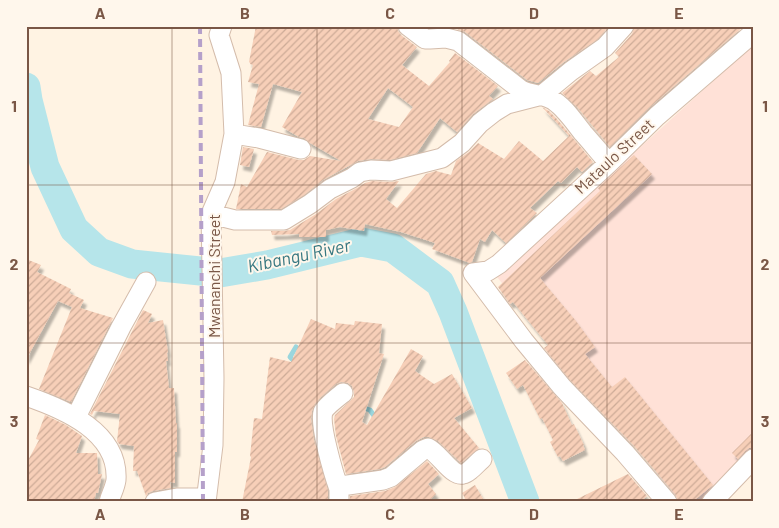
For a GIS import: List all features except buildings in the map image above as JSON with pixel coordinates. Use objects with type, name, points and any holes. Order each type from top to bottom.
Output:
[{"type":"street","name":"Mwananchi Street","points":[[206,500],[213,445],[214,378],[211,214],[225,182],[234,134],[231,73],[219,35],[222,26]]},
{"type":"street","points":[[408,26],[425,39],[446,38],[458,41],[521,90],[553,100],[609,163]]},
{"type":"street","points":[[211,214],[234,220],[284,220],[330,189],[360,172],[370,170],[391,171],[442,158],[462,143],[480,123],[506,104],[542,95],[605,46],[624,26]]},
{"type":"street","name":"Mataulo Street","points":[[668,502],[562,387],[524,341],[473,273],[488,271],[499,264],[657,116],[753,32]]},
{"type":"street","points":[[234,134],[259,138],[301,149]]},
{"type":"street","points":[[76,417],[146,282]]},
{"type":"street","points":[[339,496],[330,462],[323,416],[325,409],[343,393]]},
{"type":"street","points":[[26,396],[76,417],[106,443],[112,452],[116,467],[115,486],[109,502]]},
{"type":"street","points":[[339,496],[341,486],[383,480],[428,448],[433,450],[453,472],[462,475],[482,459]]},
{"type":"street","points":[[712,502],[753,459]]},
{"type":"street","points":[[155,502],[177,498],[206,500]]},
{"type":"shaded area","points":[[753,45],[753,449],[701,502],[681,502],[497,277]]},
{"type":"waterway","name":"Kibangu River","points":[[26,87],[45,167],[74,229],[99,252],[132,264],[220,273],[267,265],[361,242],[393,248],[440,283],[453,312],[525,502]]},
{"type":"waterway","points":[[296,347],[290,357],[297,364]]},
{"type":"waterway","points":[[361,407],[370,410],[377,420]]},
{"type":"railway","points":[[200,26],[203,502]]}]
